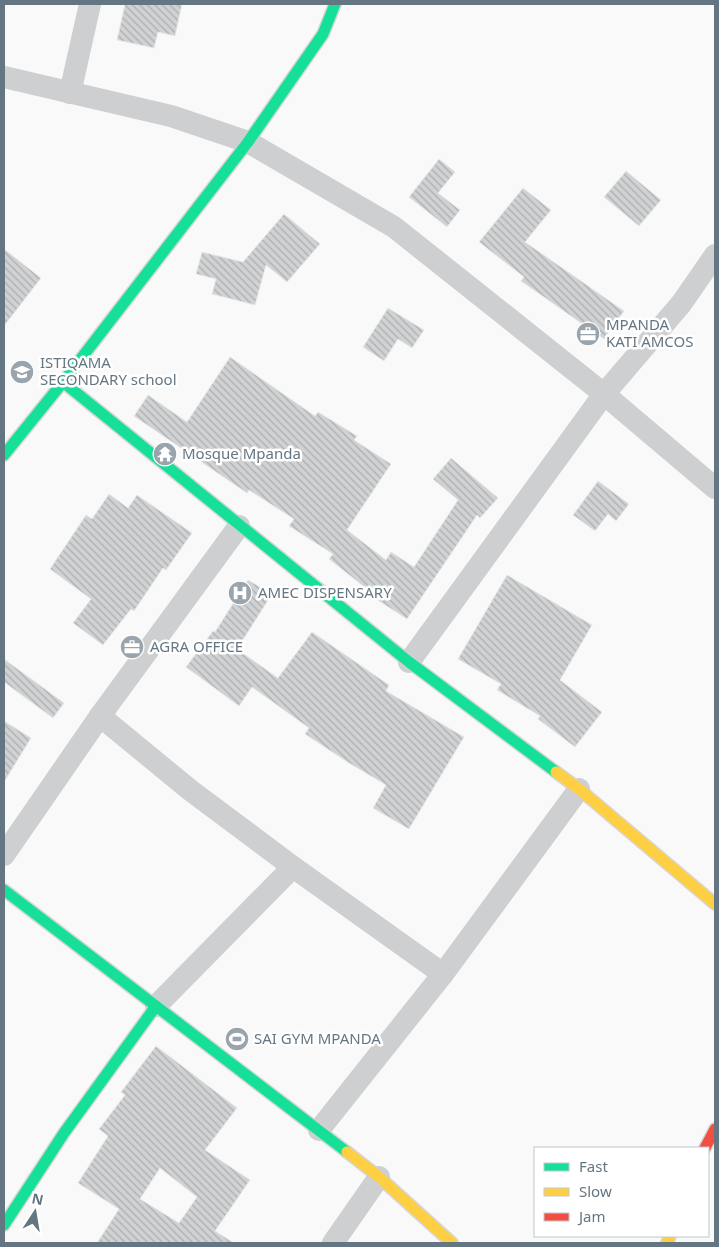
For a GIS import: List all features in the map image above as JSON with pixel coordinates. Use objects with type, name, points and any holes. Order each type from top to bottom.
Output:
[{"type":"street","points":[[70,93],[90,4]]},
{"type":"street","points":[[4,455],[63,382],[248,142],[323,34],[334,4]]},
{"type":"street","points":[[4,77],[171,116],[248,142],[394,226],[604,394],[715,488]]},
{"type":"street","points":[[409,662],[604,394],[680,304],[715,255]]},
{"type":"street","points":[[63,382],[409,662],[579,789],[715,904]]},
{"type":"street","points":[[4,855],[100,716],[239,526]]},
{"type":"street","points":[[100,716],[190,790],[293,867],[443,974]]},
{"type":"street","points":[[319,1130],[443,974],[579,789]]},
{"type":"street","points":[[4,1225],[64,1134],[156,1006],[293,867]]},
{"type":"street","points":[[4,890],[319,1130],[378,1178],[452,1243]]},
{"type":"street","points":[[706,1147],[715,1130]]},
{"type":"street","points":[[333,1243],[378,1178]]},
{"type":"building","points":[[125,4],[182,4],[175,36],[158,32],[154,48],[117,40]]},
{"type":"building","points":[[439,159],[455,172],[438,193],[460,210],[447,227],[409,197]]},
{"type":"building","points":[[626,171],[661,200],[639,226],[604,197]]},
{"type":"building","points":[[523,188],[551,210],[525,242],[624,311],[604,339],[521,281],[524,277],[479,242]]},
{"type":"building","points":[[284,214],[320,244],[287,282],[266,265],[255,305],[212,294],[216,279],[196,274],[202,252],[243,262]]},
{"type":"building","points":[[4,249],[41,278],[4,326]]},
{"type":"building","points":[[388,308],[424,330],[412,348],[398,339],[384,361],[363,347]]},
{"type":"building","points":[[230,357],[315,416],[318,412],[357,436],[354,440],[391,464],[347,530],[386,560],[391,552],[414,567],[458,500],[433,479],[451,458],[498,498],[480,518],[477,515],[407,619],[365,592],[367,589],[329,559],[333,554],[289,526],[294,519],[249,490],[247,493],[134,416],[148,395],[187,422]]},
{"type":"building","points":[[598,481],[629,504],[616,521],[608,514],[595,531],[573,515]]},
{"type":"building","points":[[109,494],[128,508],[137,495],[192,533],[166,570],[163,568],[134,611],[131,609],[103,645],[73,623],[91,599],[50,569],[86,515],[92,519]]},
{"type":"building","points":[[507,575],[592,625],[560,680],[602,712],[575,747],[538,719],[540,716],[497,690],[501,684],[458,659]]},
{"type":"building","points":[[248,580],[272,594],[237,649],[278,678],[312,632],[389,685],[386,691],[464,737],[409,829],[373,808],[386,785],[305,734],[309,728],[252,687],[239,706],[186,667],[213,631],[215,632]]},
{"type":"building","points":[[4,659],[64,703],[53,718],[4,682]]},
{"type":"building","points":[[4,721],[31,738],[4,782]]},
{"type":"building","points":[[156,1046],[237,1108],[205,1150],[250,1180],[215,1231],[234,1243],[97,1243],[119,1209],[78,1183],[108,1136],[99,1129],[125,1095],[121,1092]],"holes":[[[160,1168],[197,1197],[179,1223],[140,1199]]]},
{"type":"traffic: fast","points":[[4,455],[63,382],[248,142],[323,34],[335,4]]},
{"type":"traffic: fast","points":[[63,382],[409,662],[556,772]]},
{"type":"traffic: fast","points":[[4,890],[347,1152]]},
{"type":"traffic: fast","points":[[4,1225],[64,1133],[156,1006]]},
{"type":"traffic: slow","points":[[556,772],[579,789],[715,904]]},
{"type":"traffic: slow","points":[[347,1152],[379,1177],[452,1243]]},
{"type":"traffic: slow","points":[[667,1243],[670,1237]]},
{"type":"traffic: jam","points":[[706,1147],[715,1129]]},
{"type":"place","name":"MPANDA KATI AMCOS","points":[[588,334]]},
{"type":"place","name":"ISTIQAMA SECONDARY school","points":[[22,372]]},
{"type":"place","name":"Mosque Mpanda","points":[[165,454]]},
{"type":"place","name":"AMEC DISPENSARY","points":[[240,593]]},
{"type":"place","name":"AGRA OFFICE","points":[[132,647]]},
{"type":"place","name":"SAI GYM MPANDA","points":[[237,1039]]}]
